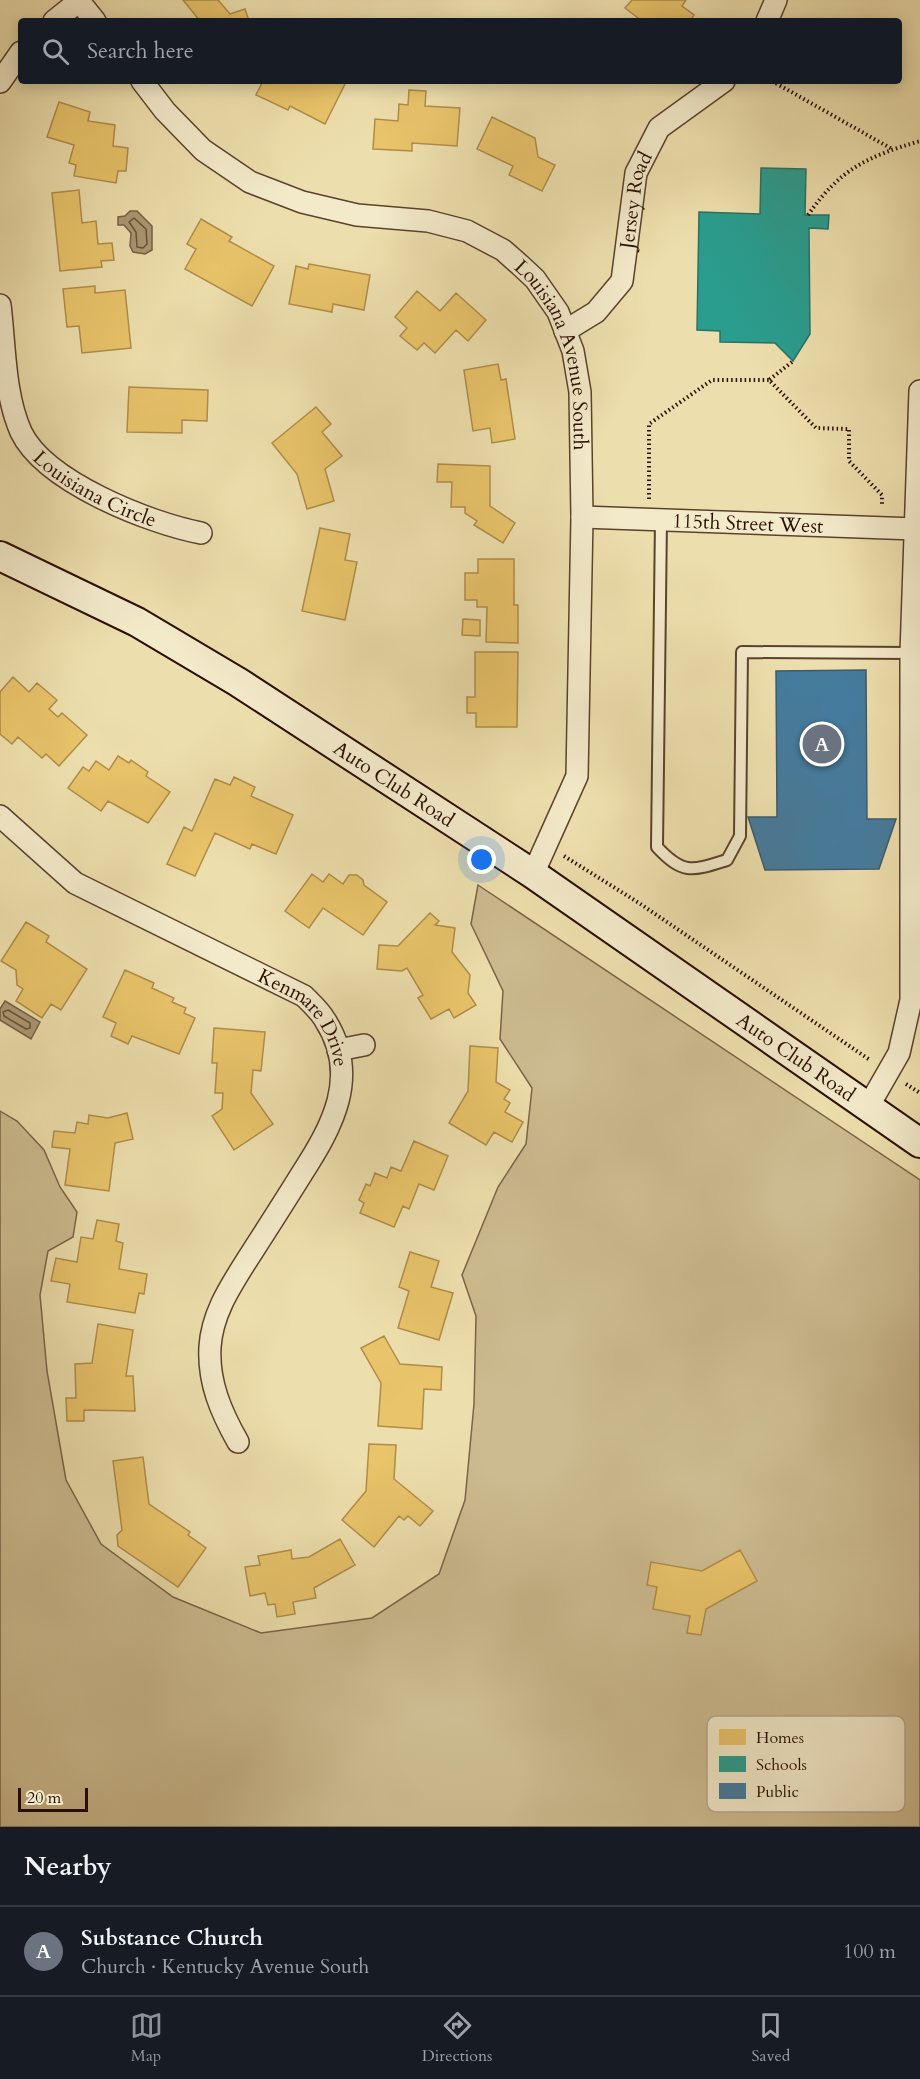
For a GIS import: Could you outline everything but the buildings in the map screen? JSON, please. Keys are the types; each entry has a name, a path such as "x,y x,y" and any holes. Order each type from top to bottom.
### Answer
{"street":[{"path":"768,18 776,0"},
{"path":"58,18 79,1 93,18"},
{"path":"0,82 18,56"},
{"name":"Louisiana Avenue South","path":"144,84 165,111 203,150 250,182 302,202 357,215 428,220 466,231 503,250 535,279 558,312 573,351 580,392 582,517 577,776 533,874"},
{"name":"Jersey Road","path":"565,331 596,312 622,281 636,173 659,128 720,84"},
{"name":"Louisiana Circle","path":"0,304 13,405 22,432 39,456 75,484 169,527 201,533"},
{"path":"868,1107 890,1073 899,1053 910,1000 916,872 916,529 920,391"},
{"name":"115th Street West","path":"582,517 916,529"},
{"name":"Auto Club Road","path":"0,556 137,622 208,664 533,874 920,1143"},
{"name":"Kenmare Drive","path":"0,816 75,883 304,996 325,1020 338,1050 342,1083 336,1114 321,1144 231,1284 216,1314 210,1347 212,1380 221,1411 238,1442"},
{"path":"338,1050 364,1044"}],"lane":[{"path":"655,519 657,847 674,865 698,869 727,860 740,836 742,652 916,653"}],"path":[{"path":"777,84 892,149"},
{"path":"808,215 838,178 861,161 920,141"},
{"path":"655,519 649,424 712,380 769,380 792,362"},
{"path":"769,380 816,428 849,429 849,461 882,495 882,528"},
{"path":"547,843 573,863 639,903 920,1093"}],"shaded area":[{"path":"478,885 920,1180 920,1827 0,1827 0,1111 17,1121 44,1150 60,1187 77,1212 73,1237 48,1251 40,1295 47,1371 66,1480 101,1544 173,1597 261,1633 372,1618 439,1574 465,1500 474,1404 476,1316 462,1275 498,1187 526,1144 532,1088 500,1039 503,991 471,924"}],"water":[{"path":"130,211 137,211 152,226 152,250 145,254 133,252 130,246 131,233 124,225 118,225 118,217 125,216"},
{"path":"5,1001 40,1022 31,1039 0,1020 0,1009"}],"place":[{"name":"Substance Church","path":"822,744"}]}
